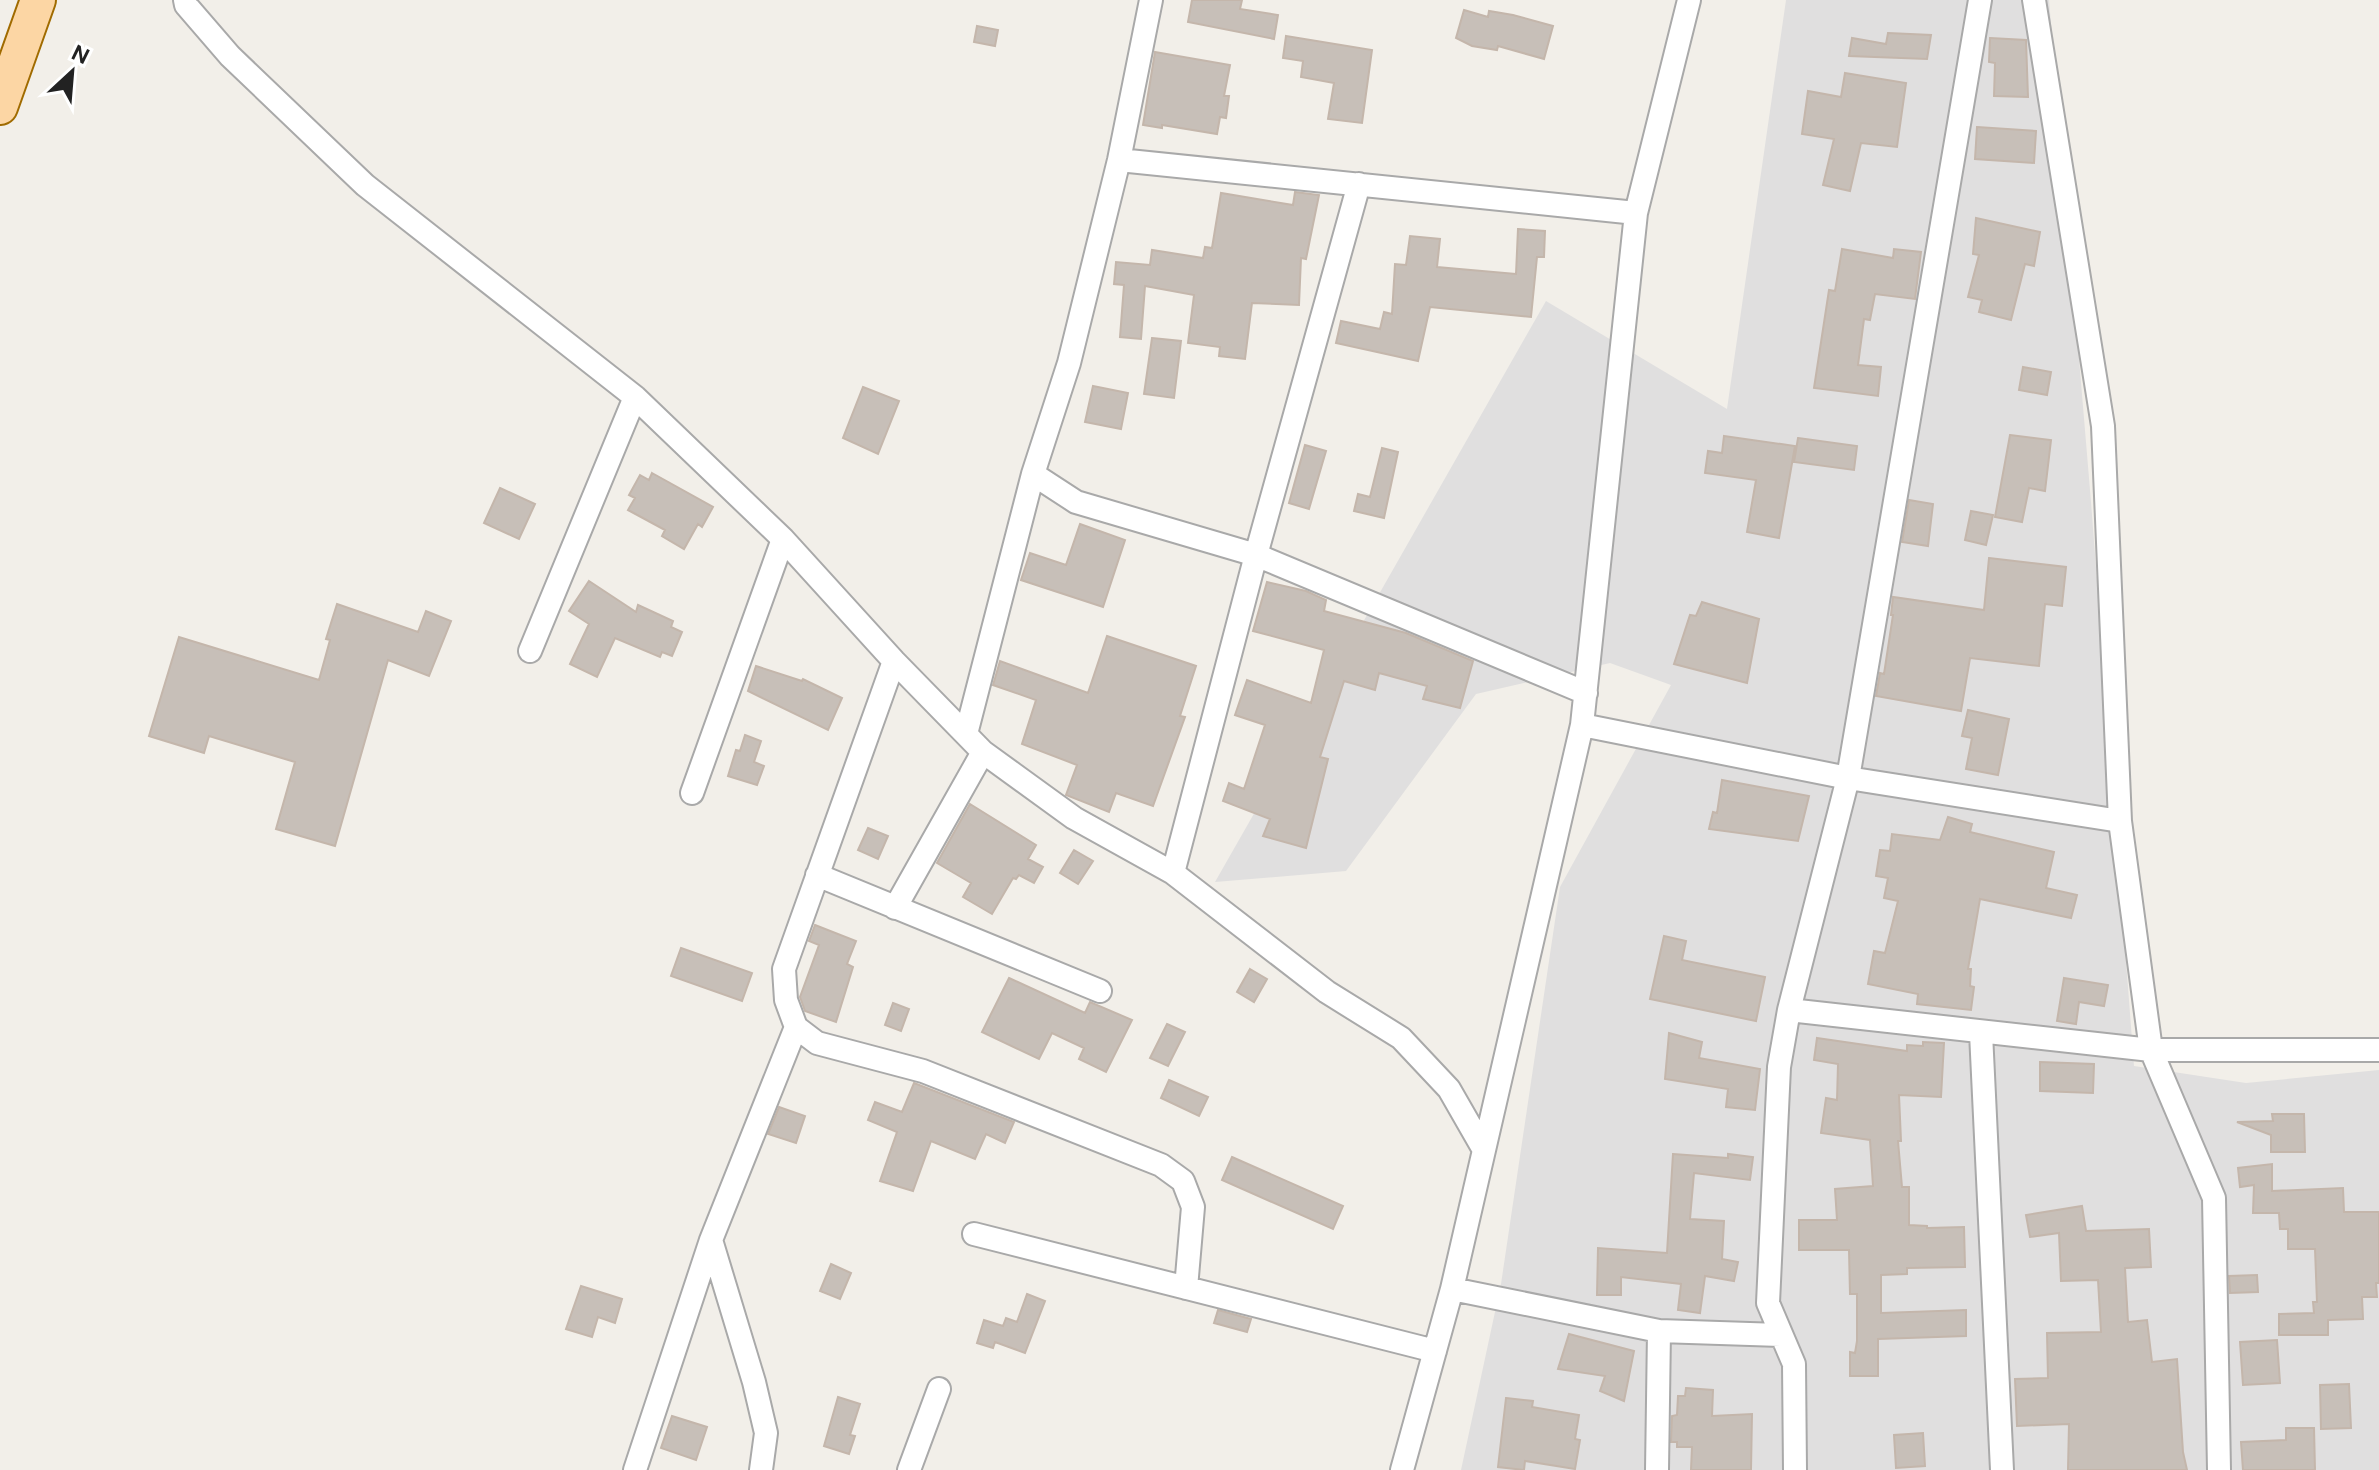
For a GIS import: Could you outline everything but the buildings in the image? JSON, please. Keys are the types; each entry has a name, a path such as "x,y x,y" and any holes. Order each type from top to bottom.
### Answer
{"main road":[{"path":"0,107 38,0"}],"street":[{"path":"185,0 230,56 365,185 635,397 783,539 894,661 983,752 1074,818 1173,873 1327,992 1401,1038 1449,1089 1484,1150"},
{"path":"966,734 1033,474 1069,363 1119,160 1151,0"},
{"path":"1402,1470 1452,1289 1582,725 1636,213 1689,0"},
{"path":"1795,1470 1794,1364 1768,1303 1779,1067 1789,1010 1848,778 1980,0"},
{"path":"2034,0 2103,426 2120,821 2151,1050 2214,1198 2219,1470"},
{"path":"1119,160 1636,213"},
{"path":"1173,873 1256,555 1359,184"},
{"path":"530,651 635,397"},
{"path":"1033,474 1076,502 1256,555 1586,693"},
{"path":"692,793 783,539"},
{"path":"894,661 784,969 786,1000 796,1027 817,1043 923,1071 1161,1165 1183,1181 1193,1207 1186,1288"},
{"path":"1582,725 1848,778 2120,821"},
{"path":"895,908 983,752"},
{"path":"817,875 1100,991"},
{"path":"1789,1010 2151,1050 2379,1050"},
{"path":"635,1470 711,1240 796,1027"},
{"path":"1981,1033 2002,1470"},
{"path":"974,1234 1435,1351"},
{"path":"711,1240 754,1382 766,1433 761,1470"},
{"path":"1452,1289 1659,1331 1781,1335"},
{"path":"1657,1470 1659,1331"},
{"path":"909,1470 939,1389"}],"shaded area":[{"path":"1786,0 2049,0 2134,1066 2246,1083 2379,1070 2379,1470 1461,1470 1501,1284 1560,887 1671,685 1610,663 1476,694 1346,871 1215,882 1546,301 1727,409"}]}
